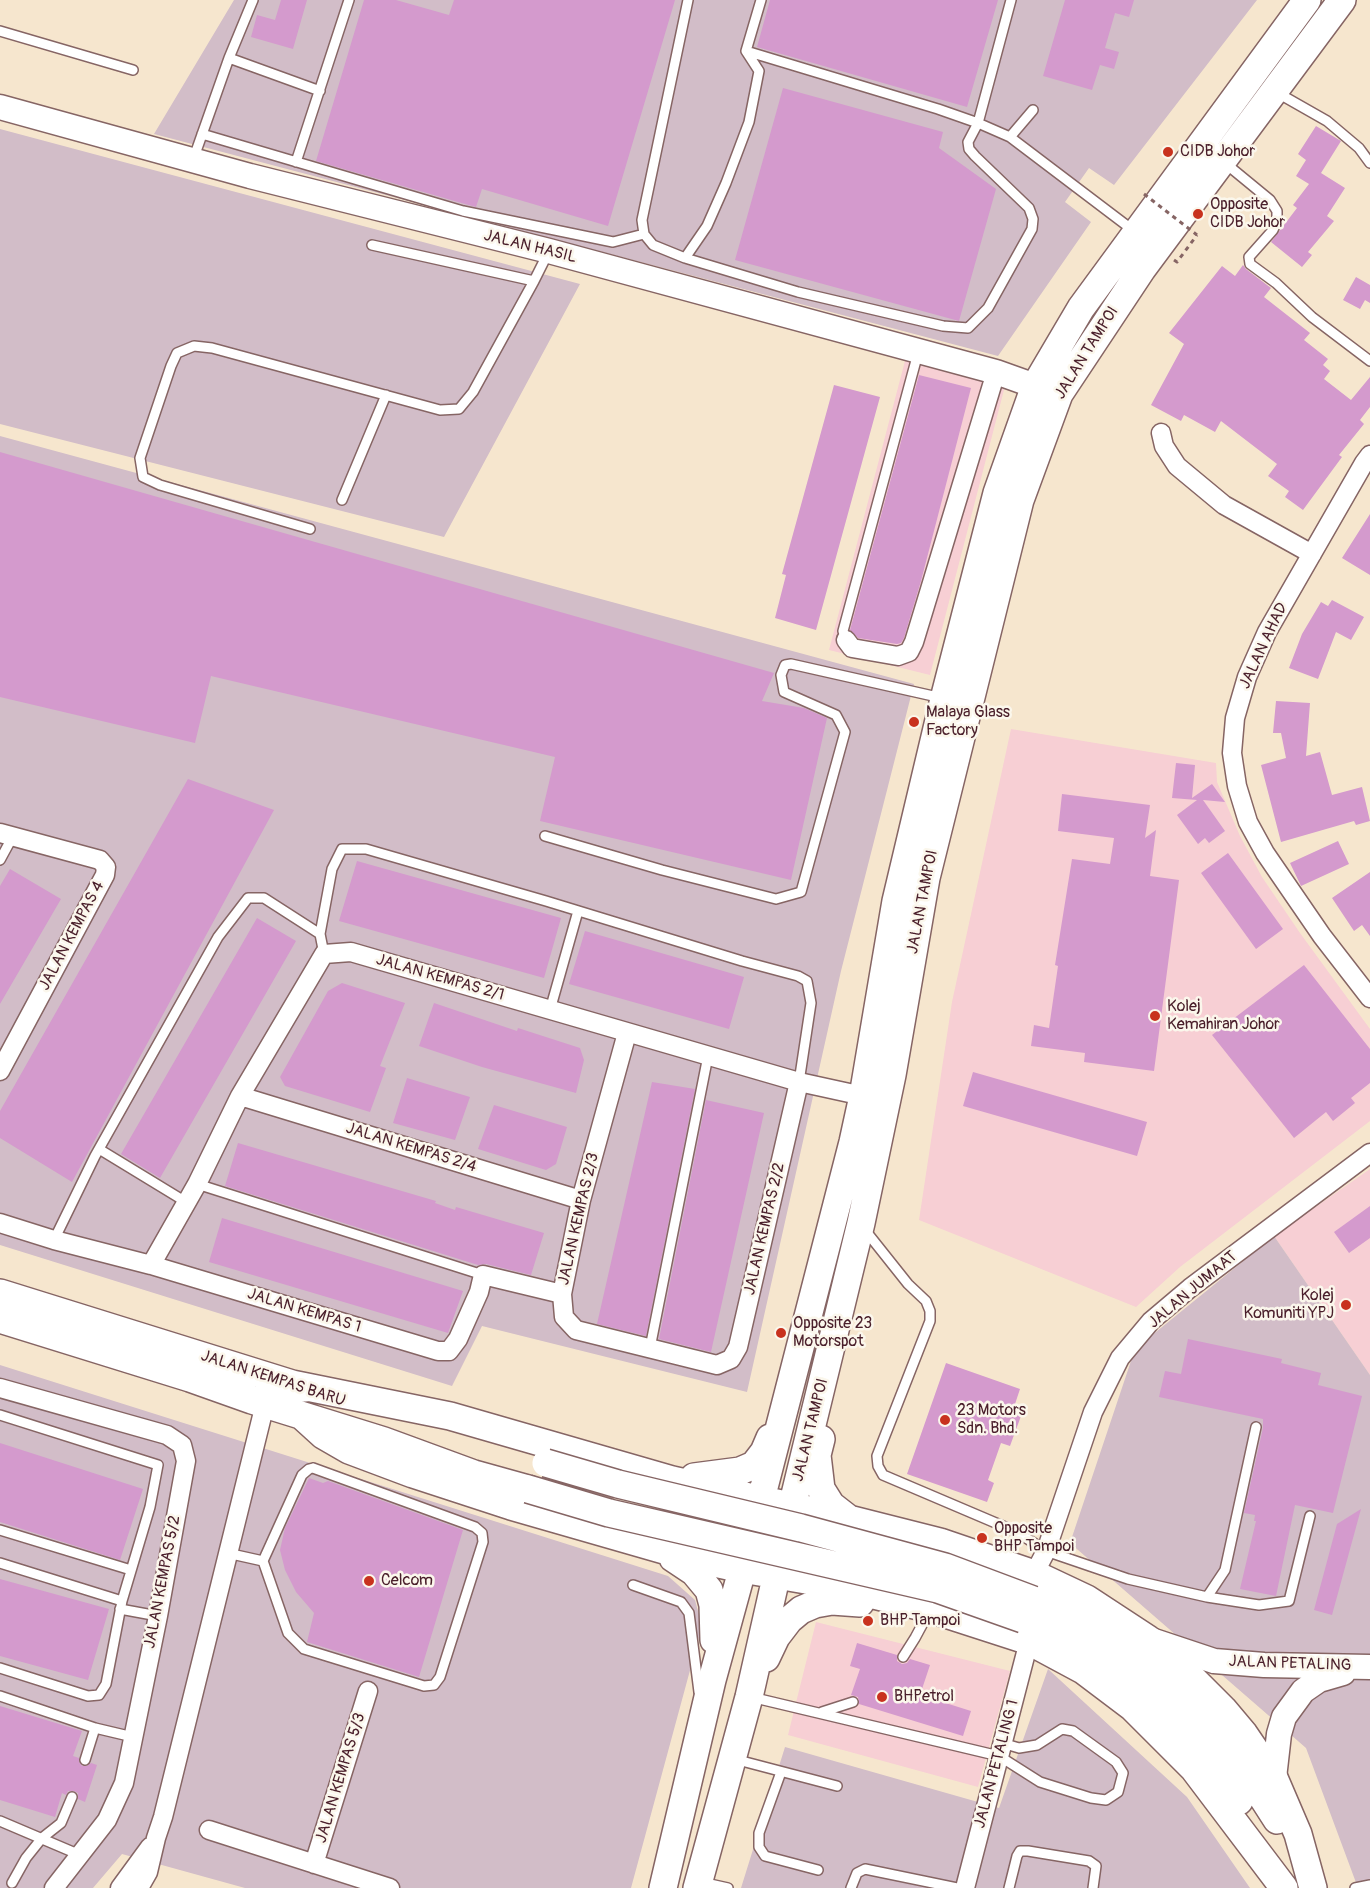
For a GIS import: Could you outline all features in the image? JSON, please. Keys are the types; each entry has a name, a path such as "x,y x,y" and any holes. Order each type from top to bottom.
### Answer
{"main road":[{"name":"JALAN TAMPOI","path":"660,1883 853,1142 896,901 996,493 1047,390 1081,308 1307,0"},
{"name":"JALAN TAMPOI","path":"698,1885 751,1690 792,1507 861,1223 892,1075 926,878 1047,390 1142,268 1342,0"},
{"name":"JALAN KEMPAS BARU","path":"0,1293 411,1424 618,1484 801,1528 945,1567 1033,1597"},
{"path":"843,1299 838,1360 817,1455 821,1490 831,1505 849,1519"},
{"name":"JALAN KEMPAS BARU","path":"0,1319 384,1441 474,1474 609,1513 938,1589 1033,1597"},
{"path":"672,1480 740,1471 754,1465 764,1452 770,1438 795,1359"},
{"path":"287,1383 450,1416 672,1480 849,1519 940,1542 1077,1620 1142,1662 1179,1694 1230,1747 1293,1847 1313,1888"},
{"path":"302,1415 323,1435 340,1445 413,1474 511,1506 692,1558 829,1584 924,1607"},
{"path":"692,1558 717,1544 726,1535 732,1523 732,1510 727,1498 717,1489"},
{"path":"829,1584 821,1560 824,1540 830,1531 849,1519"},
{"path":"647,1545 694,1572 709,1590 713,1605 714,1629 712,1680"},
{"path":"1033,1597 1069,1641 1106,1665 1162,1708 1213,1762 1250,1816 1285,1888"},
{"path":"751,1690 776,1638 789,1620 801,1610 815,1604 831,1601 924,1607 1033,1597 1087,1599 1176,1662 1223,1709 1244,1734 1274,1778 1298,1834 1313,1888"}],"street":[{"name":"JALAN HASIL","path":"0,107 919,351 996,372 1047,390"},
{"path":"846,640 852,648 898,656 909,652 914,642 996,372"},
{"path":"1161,433 1164,446 1177,466 1224,505 1312,554"},
{"name":"JALAN AHAD","path":"1370,455 1267,632 1247,677 1235,718 1232,753 1237,786 1248,822 1265,853 1322,936 1370,998"},
{"name":"JALAN KEMPAS 4","path":"0,1071 105,875 106,867 100,860 7,835"},
{"name":"JALAN KEMPAS 2/1","path":"324,954 351,952 799,1082 863,1096"},
{"path":"151,1264 197,1184 240,1096 324,954"},
{"name":"JALAN KEMPAS 2/3","path":"627,1033 581,1200 562,1294 564,1317 576,1330 717,1365"},
{"path":"863,1096 879,1088 892,1075"},
{"name":"JALAN KEMPAS 2/2","path":"717,1365 731,1359 738,1347 799,1082"},
{"name":"JALAN KEMPAS 2/4","path":"240,1096 581,1200"},
{"name":"JALAN JUMAAT","path":"1033,1597 1093,1412 1120,1358 1152,1321 1190,1288 1370,1153"},
{"name":"JALAN KEMPAS 1","path":"0,1223 54,1240 151,1264 438,1351 449,1351 458,1340 479,1292 483,1275"},
{"path":"483,1275 562,1294"},
{"name":"JALAN KEMPAS 5/2","path":"0,1388 128,1423 166,1436 182,1445 186,1461 158,1617 124,1783 107,1820 54,1888"},
{"path":"139,1888 148,1872 166,1806 265,1404"},
{"name":"JALAN PETALING 1","path":"965,1888 1000,1750 1033,1597"},
{"name":"JALAN PETALING","path":"1148,1640 1214,1661 1264,1665 1366,1667"},
{"name":"JALAN PETALING","path":"1274,1778 1279,1734 1284,1717 1303,1691 1319,1680 1366,1667"},
{"name":"JALAN KEMPAS 5/3","path":"314,1864 368,1691"},
{"path":"210,1830 390,1888"},
{"path":"120,1888 156,1838"}],"lane":[{"path":"193,160 229,58 253,0"},
{"path":"296,162 349,0"},
{"path":"688,0 642,220 644,234 653,245 686,258 798,292 944,326 968,328 988,308 1032,229 1033,219 1029,208 969,149 968,142 978,123 1011,0"},
{"path":"686,258 706,226 726,183 749,122 759,71 746,51 760,0"},
{"path":"0,31 133,70"},
{"path":"746,51 978,123 1010,137 1136,232"},
{"path":"229,58 320,91"},
{"path":"1274,91 1327,121 1359,148 1370,163"},
{"path":"1010,137 1034,110"},
{"path":"202,134 463,211 613,242 644,234"},
{"path":"1222,161 1270,200 1277,211 1277,221 1273,230 1249,256 1250,264 1276,284 1311,318 1370,361"},
{"path":"372,245 534,281"},
{"path":"310,529 160,485 143,477 140,458 177,353 194,345 212,348 440,410 459,408 473,392 549,251"},
{"path":"846,640 843,631 919,351"},
{"path":"342,500 386,395"},
{"path":"545,836 662,870 776,899 801,892 845,732 836,715 784,692 781,675 785,665 791,664 944,699"},
{"path":"0,860 7,835"},
{"path":"324,954 320,934 332,869 342,849 366,849 798,976 807,981 811,1003 799,1082"},
{"path":"54,1240 99,1149 218,937 248,898 264,898 320,934"},
{"path":"550,1010 578,911"},
{"path":"650,1348 708,1056"},
{"path":"99,1149 186,1202"},
{"path":"197,1184 483,1275"},
{"path":"861,1223 886,1258 926,1301 930,1311 930,1321 878,1456 878,1466 883,1474 1017,1532 1033,1597 1128,1579 1208,1597 1259,1605 1289,1601 1310,1516"},
{"path":"0,1415 158,1465 150,1507 121,1605 106,1684 99,1695 88,1695 0,1668"},
{"path":"1208,1597 1225,1570 1256,1427"},
{"path":"309,1468 475,1527 482,1533 483,1538 440,1677 438,1682 429,1686 304,1649 288,1633 263,1561 302,1475 309,1468"},
{"path":"0,1530 131,1570"},
{"path":"227,1553 263,1561"},
{"path":"0,1563 158,1617"},
{"path":"633,1585 681,1602 689,1613 699,1689 692,1766"},
{"path":"903,1657 915,1638 924,1607"},
{"path":"751,1690 820,1712 1000,1750 1036,1745 1062,1729 1073,1731 1116,1762 1123,1773 1118,1792 1106,1800 1091,1798 1040,1782 1000,1750"},
{"path":"0,1696 95,1728 133,1737"},
{"path":"820,1712 852,1702"},
{"path":"85,1760 95,1728"},
{"path":"732,1758 837,1785"},
{"path":"781,1772 759,1833 759,1847 765,1856 818,1870"},
{"path":"12,1882 26,1858 42,1838 61,1823 72,1797"},
{"path":"0,1821 80,1855"},
{"path":"1010,1888 1020,1851 1089,1861 1096,1866 1093,1888"},
{"path":"851,1888 857,1874 865,1869 957,1888"},
{"path":"923,1880 928,1882 932,1888"},
{"path":"698,1885 728,1888"},
{"path":"1355,1888 1370,1885"}],"path":[{"path":"1144,194 1197,235 1177,262"}],"shaded area":[{"path":"234,0 1257,0 1114,185 1089,168 1065,202 1091,222 998,356 154,134"},
{"path":"0,129 580,284 444,537 0,424"},
{"path":"906,357 1005,386 930,675 829,650"},
{"path":"0,436 914,684 841,971 747,1392 482,1326 452,1386 0,1245"},
{"name":"Kolej Kemahiran Johor","path":"1011,729 1216,763 1217,782 1240,836 1262,877 1370,1029 1370,1121 1180,1267 1136,1307 919,1220 952,1002"},
{"name":"Kolej Komuniti YPJ","path":"1370,1169 1370,1375 1274,1236"},
{"path":"1274,1236 1370,1375 1370,1888 1358,1888 1306,1748 1070,1543 1135,1349"},
{"path":"0,1365 668,1576 695,1600 702,1626 631,1888 245,1888 122,1854 93,1888 0,1888"},
{"path":"816,1622 1010,1671 978,1787 788,1735"},
{"path":"1048,1669 1187,1797 1250,1888 741,1888 785,1747 999,1808"}],"building":[{"path":"281,0 307,0 293,49 251,37 257,15 275,20"},
{"path":"364,0 396,0 449,15 454,0 675,0 608,226 482,189 476,207 316,161"},
{"path":"770,0 998,0 967,107 757,47"},
{"path":"1065,0 1134,0 1129,17 1115,13 1105,48 1119,52 1114,69 1100,65 1092,90 1043,76"},
{"path":"783,88 943,132 939,148 996,189 959,321 735,260"},
{"path":"1316,126 1341,141 1321,173 1345,188 1327,216 1334,221 1308,252 1312,255 1302,267 1271,242 1297,208 1293,205 1309,184 1296,176 1306,160 1298,154"},
{"path":"1243,265 1271,288 1264,297 1310,333 1304,340 1328,359 1323,365 1330,371 1324,379 1351,400 1370,377 1370,407 1360,420 1364,424 1339,455 1342,457 1303,510 1285,497 1289,491 1268,476 1277,464 1221,421 1215,432 1184,415 1181,421 1151,405 1184,344 1169,333 1222,266 1235,276"},
{"path":"1356,277 1370,285 1370,303 1365,300 1360,309 1343,300"},
{"path":"919,375 971,388 904,638 901,643 897,644 858,638 850,630"},
{"path":"834,385 880,397 816,630 775,618 786,575 782,574"},
{"path":"0,452 774,673 762,701 804,708 827,718 791,880 540,821 555,757 211,676 195,743 0,697"},
{"path":"1370,514 1370,575 1342,558"},
{"path":"1332,600 1364,617 1351,640 1336,632 1318,679 1289,668 1302,634 1321,602 1328,606"},
{"path":"1276,701 1310,703 1306,756 1320,752 1332,795 1362,787 1370,821 1356,825 1354,821 1281,842 1261,765 1286,758 1281,733 1273,733"},
{"path":"1176,763 1195,765 1192,798 1212,784 1225,802 1203,800 1225,831 1209,843 1205,838 1198,844 1177,815 1197,800 1172,798"},
{"path":"188,779 274,810 72,1182 0,1138 0,1111"},
{"path":"1062,794 1150,805 1145,838 1156,830 1150,876 1179,880 1154,1071 1084,1062 1085,1053 1031,1046 1034,1025 1049,1028 1058,966 1055,965 1072,859 1110,864 1114,838 1058,831"},
{"path":"1338,841 1349,864 1301,886 1290,863"},
{"path":"1228,853 1283,929 1256,949 1201,873"},
{"path":"357,861 561,918 544,978 339,921"},
{"path":"10,869 61,899 0,1004 0,886"},
{"path":"1370,872 1370,936 1362,925 1354,931 1332,898"},
{"path":"257,918 296,941 160,1178 121,1154"},
{"path":"585,931 744,977 729,1029 569,984"},
{"path":"1304,965 1370,1049 1370,1083 1351,1098 1355,1103 1333,1121 1326,1112 1294,1138 1212,1035"},
{"path":"342,983 405,1003 380,1066 386,1068 370,1112 285,1086 280,1077 328,991"},
{"path":"434,1003 517,1031 518,1028 580,1048 584,1060 576,1093 482,1067 419,1046"},
{"path":"973,1072 1147,1122 1137,1156 963,1106"},
{"path":"407,1078 470,1097 455,1140 393,1123"},
{"path":"652,1082 695,1089 646,1336 597,1324"},
{"path":"706,1100 764,1113 711,1352 659,1339"},
{"path":"494,1105 567,1127 556,1164 546,1170 478,1149"},
{"path":"238,1143 436,1201 435,1203 455,1210 456,1207 544,1233 531,1275 486,1264 478,1265 225,1186"},
{"path":"1370,1206 1370,1238 1349,1253 1334,1232"},
{"path":"222,1218 463,1291 448,1333 209,1262"},
{"path":"1188,1339 1282,1359 1281,1363 1321,1373 1318,1385 1362,1396 1333,1513 1295,1505 1276,1596 1240,1589 1256,1521 1254,1521 1255,1515 1244,1513 1263,1419 1159,1397 1165,1371 1181,1374"},
{"path":"946,1363 1020,1389 1012,1413 1021,1416 1010,1446 1001,1443 988,1480 994,1483 987,1502 907,1474"},
{"path":"0,1443 143,1489 120,1560 0,1522"},
{"name":"Celcom","path":"309,1478 323,1483 328,1481 463,1530 419,1677 307,1642 314,1613 296,1592 285,1570 280,1550 285,1528"},
{"path":"1361,1509 1332,1615 1314,1610 1337,1524"},
{"path":"0,1579 109,1609 88,1680 0,1656"},
{"path":"857,1643 897,1655 897,1661 902,1664 907,1663 910,1659 930,1665 920,1695 971,1711 963,1736 859,1704 858,1697 851,1695 860,1669 850,1666"},
{"path":"0,1706 82,1731 73,1756 79,1758 82,1766 91,1763 97,1765 85,1802 78,1799 78,1793 74,1791 68,1791 66,1795 62,1793 55,1817 0,1800"}],"place":[{"name":"CIDB Johor","path":"1168,152"},
{"name":"Opposite CIDB Johor","path":"1198,214"},
{"name":"Malaya Glass Factory","path":"914,722"},
{"name":"Kolej Kemahiran Johor","path":"1155,1016"},
{"name":"Kolej Komuniti YPJ","path":"1346,1305"},
{"name":"Opposite 23 Motorspot","path":"781,1333"},
{"name":"23 Motors Sdn. Bhd.","path":"945,1420"},
{"name":"Opposite BHP Tampoi","path":"982,1538"},
{"name":"Celcom","path":"369,1581"},
{"name":"BHP Tampoi","path":"868,1621"},
{"name":"BHPetrol","path":"882,1697"}]}
